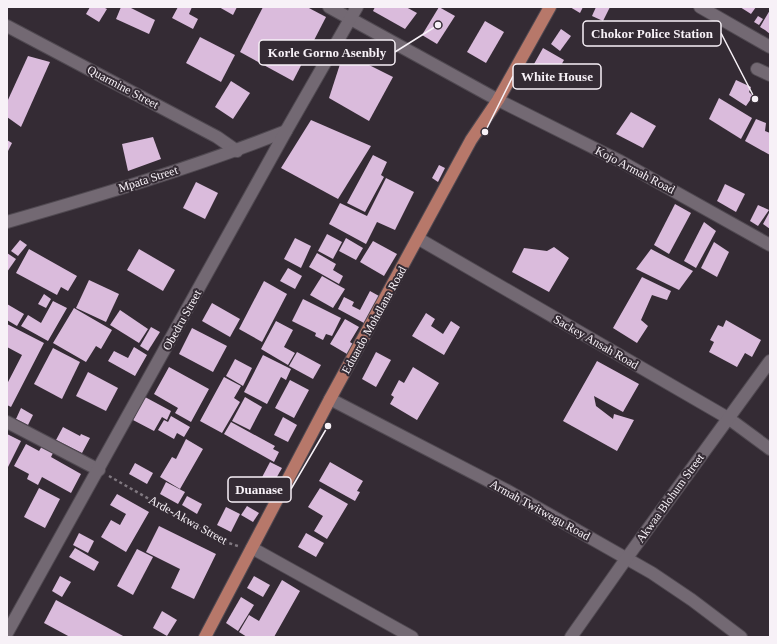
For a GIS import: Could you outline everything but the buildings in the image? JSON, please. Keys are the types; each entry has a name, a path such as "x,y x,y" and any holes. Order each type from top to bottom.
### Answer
{"main road":[{"name":"Eduardo Mohdlana Road","path":"205,637 330,399 471,140 498,100 550,7"}],"street":[{"name":"Kojo Armah Road","path":"329,7 498,100 620,162 770,245"},
{"name":"Obedru Street","path":"7,633 99,470 286,131 357,7"},
{"path":"700,7 770,47"},
{"name":"Quarmine Street","path":"7,26 217,137 237,151"},
{"path":"756,68 770,75"},
{"name":"Mpata Street","path":"7,222 74,203 237,151 286,131"},
{"name":"Sackey Ansah Road","path":"418,239 728,418 770,449"},
{"name":"Akwaa Blohum Street","path":"571,637 770,361"},
{"name":"Armah Twitwegu Road","path":"330,399 508,491 652,573 692,600 741,637"},
{"path":"7,422 99,470"},
{"path":"252,548 412,637"}],"path":[{"name":"Arde-Akwa Street","path":"99,470 222,541 252,548"}],"place":[{"name":"Korle Gorno Asenbly","path":"438,25"},
{"name":"Chokor Police Station","path":"755,99"},
{"name":"White House","path":"485,132"},
{"name":"Duanase","path":"328,426"}]}
